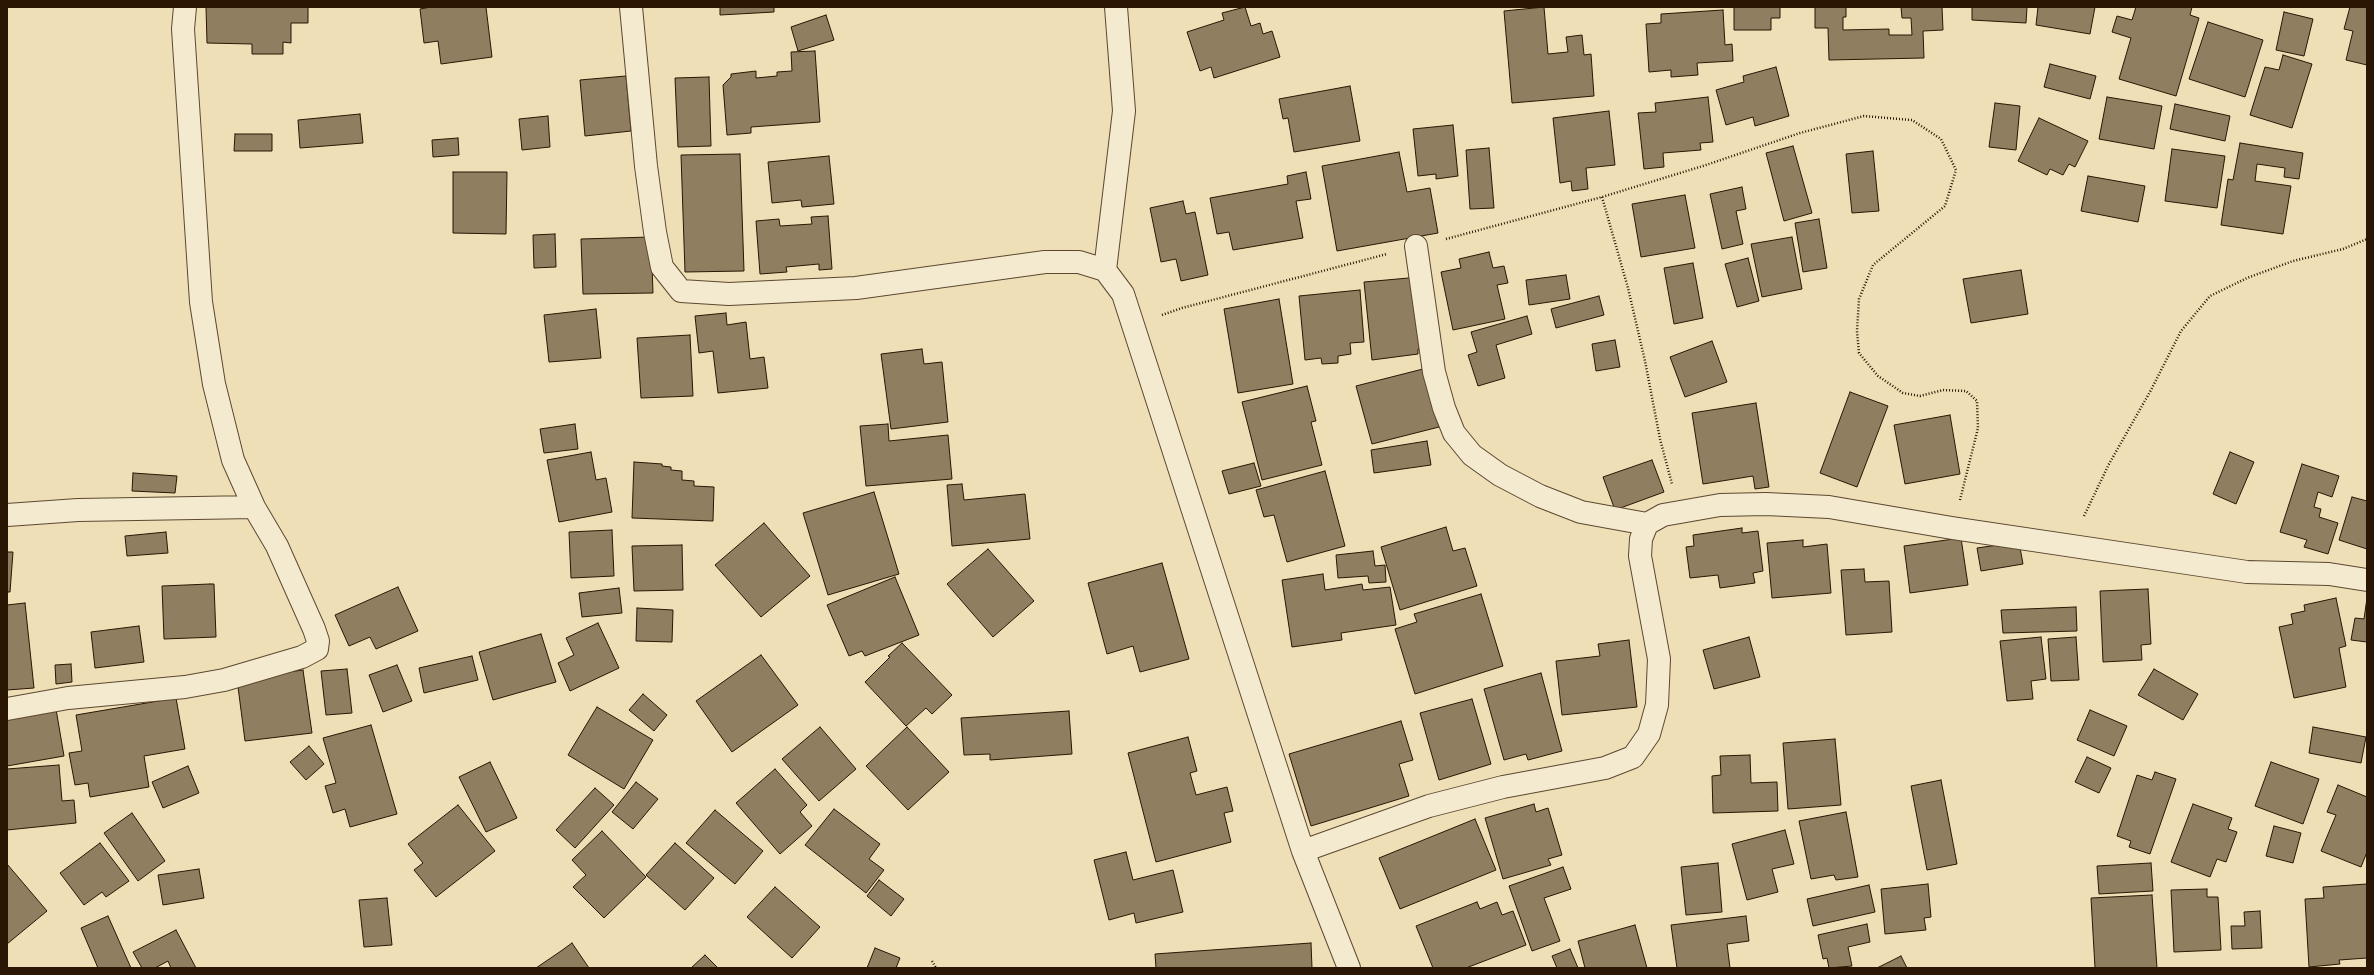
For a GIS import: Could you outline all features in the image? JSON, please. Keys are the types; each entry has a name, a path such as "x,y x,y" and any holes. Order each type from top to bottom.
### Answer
{"street":[{"path":"7,709 68,698 185,687 224,680 302,658 315,652 318,641 277,546 254,507 233,460 218,399 201,302 183,29 185,7"},
{"path":"631,7 646,166 655,232 662,268 681,291 728,294 856,288 1045,262 1079,262 1105,270 1123,294 1303,851 1349,968"},
{"path":"1105,270 1124,111 1116,7"},
{"path":"1416,246 1434,372 1444,408 1454,433 1472,455 1500,475 1540,496 1581,512 1647,524 1663,515 1720,505 1766,504 1829,507 1952,528 2071,544 2247,572 2329,574 2367,580"},
{"path":"7,515 78,510 254,507"},
{"path":"1303,851 1429,806 1503,787 1604,768 1633,757 1649,734 1657,705 1659,658 1640,556 1642,539 1647,524"}],"path":[{"path":"1133,326 1182,308 1602,197 1706,165 1800,132 1864,116 1912,120 1941,139 1956,170 1945,206 1872,265 1859,300 1857,331 1859,353 1878,376 1903,393 1920,396 1943,390 1966,391 1977,402 1978,428 1970,469 1952,528"},
{"path":"1602,197 1628,288 1645,361 1660,438 1680,512"},
{"path":"2071,544 2109,464 2151,390 2182,331 2210,296 2247,278 2293,261 2342,249 2367,239"},
{"path":"932,961 936,968"}],"building":[{"path":"206,7 308,7 308,23 291,23 291,43 283,42 283,54 252,54 252,44 207,43"},
{"path":"431,7 486,7 492,57 441,64 438,41 424,43 420,9"},
{"path":"720,7 774,7 774,12 720,15"},
{"path":"1245,7 1251,26 1260,23 1263,34 1272,31 1280,57 1214,78 1211,67 1200,71 1187,32 1224,20 1222,13"},
{"path":"1544,7 1548,54 1568,52 1566,37 1582,35 1584,55 1591,54 1594,96 1512,103 1504,11"},
{"path":"1734,7 1780,7 1780,18 1771,18 1771,30 1734,30"},
{"path":"1815,7 1846,7 1846,17 1843,17 1843,30 1889,29 1889,35 1912,35 1911,18 1902,18 1901,7 1942,7 1943,30 1923,31 1924,58 1829,60 1828,28 1815,28"},
{"path":"1972,7 2027,7 2026,23 1972,20"},
{"path":"2038,7 2095,7 2090,34 2036,25"},
{"path":"2136,7 2192,7 2190,15 2199,18 2176,96 2119,79 2131,38 2112,32 2117,16 2132,20"},
{"path":"2350,7 2367,7 2367,65 2346,60 2353,31 2344,29"},
{"path":"1723,10 1725,45 1732,44 1733,61 1697,63 1698,75 1671,77 1671,70 1649,72 1646,24 1661,23 1661,14"},
{"path":"2284,12 2313,19 2304,56 2276,50"},
{"path":"826,15 834,40 798,51 791,27"},
{"path":"2208,22 2263,40 2245,97 2189,79"},
{"path":"815,51 820,122 751,127 751,133 727,135 723,85 731,77 731,74 756,71 756,78 777,76 777,72 792,71 791,52"},
{"path":"2283,55 2312,64 2292,128 2250,115 2265,67 2279,70"},
{"path":"2050,64 2096,76 2090,99 2044,87"},
{"path":"1776,67 1789,116 1755,126 1753,117 1726,125 1716,90 1744,82 1743,76"},
{"path":"626,76 631,131 585,136 580,80"},
{"path":"709,77 711,146 678,147 675,78"},
{"path":"1350,86 1360,141 1294,152 1288,118 1283,119 1279,99"},
{"path":"1708,97 1713,142 1700,143 1701,150 1663,153 1664,167 1644,169 1638,113 1656,112 1655,103"},
{"path":"2107,97 2162,106 2154,149 2099,139"},
{"path":"1995,103 2020,106 2016,150 1989,147"},
{"path":"2175,104 2230,116 2225,141 2170,129"},
{"path":"1609,111 1615,165 1586,168 1588,189 1572,191 1571,181 1560,183 1553,118"},
{"path":"360,114 363,143 300,148 298,120"},
{"path":"548,116 550,147 522,150 519,119"},
{"path":"2039,118 2088,141 2075,167 2069,164 2063,175 2050,169 2047,175 2018,161"},
{"path":"1453,125 1458,176 1436,179 1436,174 1418,176 1413,129"},
{"path":"235,134 272,134 272,151 234,151"},
{"path":"458,138 459,155 433,157 432,140"},
{"path":"2240,143 2303,153 2299,179 2284,177 2285,168 2257,164 2255,181 2291,186 2283,234 2221,225 2228,179 2233,180"},
{"path":"1793,146 1812,213 1784,221 1766,153"},
{"path":"1489,148 1494,208 1470,209 1466,150"},
{"path":"2172,149 2225,156 2217,208 2165,201"},
{"path":"1873,151 1879,211 1852,213 1846,154"},
{"path":"1399,152 1407,192 1430,188 1438,233 1337,251 1322,166"},
{"path":"740,154 744,271 685,272 681,155"},
{"path":"829,156 834,204 802,207 801,200 772,203 768,162"},
{"path":"453,172 507,172 506,234 453,233"},
{"path":"1306,172 1311,199 1296,201 1303,238 1233,250 1229,232 1217,234 1210,198 1288,184 1287,176"},
{"path":"2088,176 2145,186 2138,222 2081,211"},
{"path":"1742,187 1746,209 1736,211 1743,244 1722,249 1710,194"},
{"path":"1685,195 1695,248 1641,257 1632,204"},
{"path":"1183,201 1186,214 1195,212 1208,275 1181,281 1176,259 1161,262 1150,208"},
{"path":"828,216 832,269 819,270 819,264 786,267 787,272 760,274 756,221 779,219 780,226 812,224 811,217"},
{"path":"1819,219 1827,268 1803,272 1795,223"},
{"path":"555,234 556,267 534,268 533,235"},
{"path":"651,237 653,293 583,294 581,239"},
{"path":"1792,237 1802,289 1762,297 1751,244"},
{"path":"1489,252 1493,268 1504,266 1508,283 1497,285 1505,319 1453,330 1441,272 1461,268 1459,259"},
{"path":"1748,258 1759,301 1737,307 1725,264"},
{"path":"1693,263 1703,318 1674,324 1664,268"},
{"path":"2021,270 2028,314 1971,323 1963,279"},
{"path":"1566,275 1570,299 1529,305 1526,280"},
{"path":"1420,277 1427,348 1418,349 1418,354 1372,360 1364,282"},
{"path":"1360,290 1364,342 1350,343 1351,354 1338,356 1338,363 1322,364 1321,358 1305,360 1299,296"},
{"path":"1599,296 1604,315 1556,328 1551,309"},
{"path":"1279,299 1293,384 1238,393 1224,309"},
{"path":"596,309 601,358 549,362 544,315"},
{"path":"726,313 727,325 746,322 750,359 764,357 768,388 718,393 713,351 699,353 695,316"},
{"path":"1527,316 1532,334 1496,345 1505,378 1478,386 1468,355 1477,352 1471,332"},
{"path":"690,335 693,396 641,398 637,338"},
{"path":"1615,340 1620,367 1596,371 1592,344"},
{"path":"1712,341 1727,382 1685,397 1670,357"},
{"path":"922,349 924,364 942,362 948,422 891,429 881,354"},
{"path":"1423,369 1439,427 1372,444 1356,386"},
{"path":"1307,386 1316,421 1311,422 1322,465 1262,480 1242,402"},
{"path":"1850,392 1888,406 1857,487 1820,473"},
{"path":"1756,403 1769,487 1755,489 1753,476 1703,484 1692,413"},
{"path":"1950,415 1960,474 1905,484 1894,425"},
{"path":"575,424 578,449 544,453 540,429"},
{"path":"888,424 889,441 948,435 952,479 866,486 860,426"},
{"path":"1427,441 1431,465 1374,473 1371,450"},
{"path":"591,452 596,480 606,478 612,512 559,522 547,460"},
{"path":"2230,452 2254,462 2236,504 2213,494"},
{"path":"1652,460 1664,492 1615,510 1603,477"},
{"path":"634,462 662,464 662,466 671,467 671,470 682,471 682,480 694,481 694,486 714,487 713,521 632,518"},
{"path":"1254,463 1261,486 1229,494 1222,471"},
{"path":"2302,464 2339,476 2332,497 2318,492 2314,507 2321,509 2319,517 2338,523 2328,554 2304,547 2307,540 2280,532"},
{"path":"1325,471 1345,546 1287,562 1274,515 1264,517 1256,490"},
{"path":"133,473 177,476 175,493 132,491"},
{"path":"962,484 964,500 1025,494 1030,539 952,546 947,485"},
{"path":"874,492 899,574 828,595 803,513"},
{"path":"2352,497 2367,501 2367,549 2339,540"},
{"path":"764,523 810,576 761,617 715,565"},
{"path":"1446,527 1453,551 1465,548 1477,586 1400,610 1381,547"},
{"path":"1742,528 1742,533 1758,531 1763,571 1753,573 1755,583 1720,588 1718,575 1690,578 1686,547 1694,546 1693,535"},
{"path":"612,530 614,576 571,578 569,532"},
{"path":"166,532 168,553 127,556 125,536"},
{"path":"1961,538 1968,585 1910,593 1904,546"},
{"path":"1803,540 1803,547 1827,544 1831,593 1772,598 1767,543"},
{"path":"2019,542 2023,564 1981,571 1977,548"},
{"path":"682,545 683,590 634,591 632,546"},
{"path":"988,549 1034,601 993,637 947,584"},
{"path":"1373,551 1375,566 1385,565 1386,582 1369,583 1368,576 1338,578 1336,555"},
{"path":"7,552 13,552 10,592 7,592"},
{"path":"1162,563 1189,659 1140,672 1133,646 1107,654 1088,583"},
{"path":"1864,569 1865,582 1889,581 1892,632 1846,635 1841,570"},
{"path":"1323,574 1325,590 1362,584 1363,590 1390,587 1396,625 1341,633 1342,640 1292,647 1282,580"},
{"path":"895,577 919,635 865,656 862,651 849,656 827,605"},
{"path":"214,584 216,637 164,639 162,586"},
{"path":"398,587 418,631 376,649 370,637 349,646 335,615"},
{"path":"619,588 622,613 582,617 579,593"},
{"path":"2148,589 2151,644 2141,645 2142,660 2103,662 2100,591"},
{"path":"1481,594 1503,666 1415,694 1395,629 1417,622 1414,614"},
{"path":"2336,598 2346,646 2339,648 2346,687 2294,698 2279,627 2293,624 2291,614 2305,611 2304,605"},
{"path":"2367,598 2367,642 2351,640 2355,618 2364,619"},
{"path":"25,603 34,688 7,690 7,605"},
{"path":"2076,607 2077,631 2003,633 2001,610"},
{"path":"637,608 673,610 672,642 636,641"},
{"path":"598,623 619,668 570,691 558,663 574,655 566,638"},
{"path":"139,626 144,662 95,668 91,632"},
{"path":"541,634 556,682 493,700 479,652"},
{"path":"1749,637 1760,677 1714,689 1703,650"},
{"path":"2041,637 2046,679 2031,681 2033,699 2007,701 2000,641"},
{"path":"2076,637 2079,680 2051,681 2048,639"},
{"path":"1629,640 1637,707 1562,715 1556,661 1600,656 1598,644"},
{"path":"902,643 952,695 932,714 926,708 906,726 865,682 890,657 888,656"},
{"path":"761,655 798,705 732,752 696,701"},
{"path":"472,656 478,680 424,693 419,668"},
{"path":"71,664 72,682 56,684 55,665"},
{"path":"397,665 412,701 383,712 369,675"},
{"path":"347,669 352,713 326,715 321,671"},
{"path":"2154,669 2198,694 2183,720 2138,695"},
{"path":"303,670 312,733 245,741 237,679"},
{"path":"1541,673 1562,751 1528,760 1526,754 1504,760 1484,689"},
{"path":"643,694 667,715 654,731 629,710"},
{"path":"176,698 185,749 144,756 149,787 90,797 88,783 75,785 69,753 82,751 76,715"},
{"path":"1472,699 1491,764 1439,780 1420,713"},
{"path":"597,707 653,740 624,789 568,755"},
{"path":"56,709 64,756 7,766 7,717"},
{"path":"2090,710 2127,726 2114,756 2077,740"},
{"path":"1069,711 1072,754 990,760 990,754 964,755 961,718"},
{"path":"1401,721 1413,760 1399,764 1409,796 1311,826 1289,754"},
{"path":"371,725 397,814 350,827 345,809 333,813 325,786 336,783 323,738"},
{"path":"820,727 856,769 819,801 782,759"},
{"path":"907,727 949,772 908,810 866,766"},
{"path":"2313,727 2366,737 2361,763 2309,753"},
{"path":"1188,737 1197,771 1190,773 1196,795 1227,787 1233,811 1224,813 1231,842 1156,862 1128,753"},
{"path":"1835,739 1841,805 1788,809 1783,743"},
{"path":"309,746 324,764 306,780 290,762"},
{"path":"1750,755 1751,783 1777,782 1778,811 1713,813 1712,776 1721,775 1720,756"},
{"path":"2087,757 2111,768 2099,793 2075,782"},
{"path":"490,762 517,818 486,832 459,777"},
{"path":"2271,762 2319,779 2303,824 2255,806"},
{"path":"59,765 62,801 74,800 76,823 7,830 7,769"},
{"path":"188,766 199,793 163,808 152,782"},
{"path":"775,769 807,805 800,812 812,826 780,854 736,803"},
{"path":"2155,772 2176,779 2150,854 2129,847 2131,841 2117,836 2137,775 2152,780"},
{"path":"1941,780 1957,864 1927,870 1911,786"},
{"path":"636,782 658,799 633,829 612,812"},
{"path":"2338,785 2367,797 2367,852 2361,867 2321,851 2336,815 2327,812"},
{"path":"595,788 614,805 575,848 556,830"},
{"path":"1534,804 1536,812 1548,808 1562,855 1548,859 1551,865 1503,879 1485,818"},
{"path":"2193,804 2232,818 2228,829 2237,832 2226,862 2217,859 2210,877 2171,862"},
{"path":"458,805 495,851 436,897 414,870 423,863 408,844"},
{"path":"834,809 880,844 869,859 884,870 866,893 805,845"},
{"path":"715,810 763,851 735,884 686,843"},
{"path":"1846,812 1858,877 1836,880 1834,875 1811,879 1799,821"},
{"path":"132,813 165,861 138,881 104,833"},
{"path":"1475,819 1496,870 1400,909 1379,858"},
{"path":"2274,826 2301,833 2293,863 2266,856"},
{"path":"1785,830 1794,864 1772,869 1778,892 1747,900 1732,844"},
{"path":"602,831 646,877 604,918 573,887 586,875 572,860"},
{"path":"100,843 129,881 106,897 102,892 84,905 60,873"},
{"path":"675,843 714,878 685,910 646,875"},
{"path":"1126,852 1133,880 1173,870 1183,912 1136,923 1134,913 1109,920 1094,860"},
{"path":"1718,863 1722,912 1686,915 1681,867"},
{"path":"2151,863 2153,891 2099,894 2097,866"},
{"path":"7,864 47,911 7,944"},
{"path":"1563,867 1571,889 1544,898 1560,941 1532,951 1509,886"},
{"path":"199,869 204,898 163,905 158,875"},
{"path":"879,880 904,899 891,916 867,896"},
{"path":"1928,884 1931,917 1924,918 1926,930 1885,934 1881,889"},
{"path":"2367,884 2367,958 2339,960 2340,964 2309,967 2305,899 2324,898 2323,887"},
{"path":"1869,885 1875,912 1813,926 1807,899"},
{"path":"775,887 820,927 792,958 747,917"},
{"path":"2207,889 2207,897 2218,897 2221,950 2174,952 2171,890"},
{"path":"2152,895 2157,968 2095,968 2091,898"},
{"path":"387,898 392,945 364,947 359,900"},
{"path":"1477,902 1480,909 1497,902 1502,915 1513,911 1526,945 1466,968 1433,968 1416,926"},
{"path":"2260,911 2262,948 2232,949 2231,926 2245,926 2244,912"},
{"path":"108,916 131,968 98,968 81,928"},
{"path":"1746,916 1749,941 1727,944 1730,968 1677,968 1671,925"},
{"path":"1867,924 1870,942 1848,947 1852,966 1829,968 1827,958 1823,959 1818,935"},
{"path":"1635,925 1647,968 1585,968 1578,941"},
{"path":"176,930 196,968 171,968 168,961 155,968 142,968 133,952"},
{"path":"572,943 589,968 536,968 561,951"},
{"path":"1311,943 1312,968 1156,968 1155,954"},
{"path":"875,948 900,958 896,968 867,968"},
{"path":"1570,949 1578,968 1557,968 1552,956"},
{"path":"705,955 718,968 691,968"},
{"path":"1901,956 1907,968 1877,968"}]}
